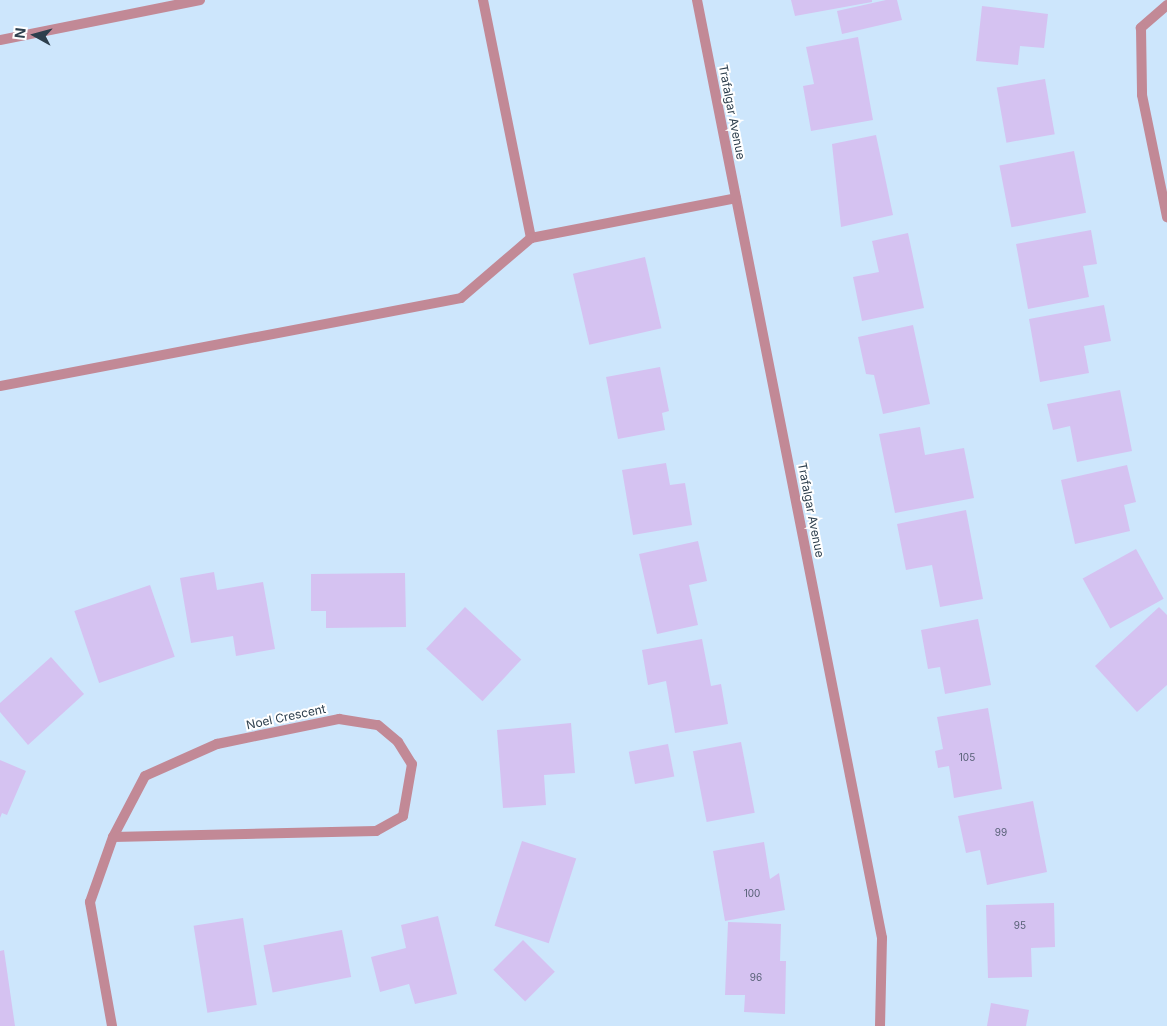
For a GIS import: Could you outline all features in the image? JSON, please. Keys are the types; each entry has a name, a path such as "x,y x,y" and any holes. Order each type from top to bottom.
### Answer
{"street":[{"path":"0,40 200,0"},
{"path":"483,0 530,238"},
{"name":"Trafalgar Avenue","path":"698,0 882,938 880,1026"},
{"path":"1167,5 1141,28 1142,95 1167,217"},
{"path":"0,386 461,298 530,238 736,198"},
{"name":"Noel Crescent","path":"112,1026 90,902 113,837 145,776 217,744 339,719 378,725 398,742 412,764 403,816 376,831 113,837"}],"building":[{"path":"791,0 872,0 872,2 795,16"},
{"path":"886,0 897,0 902,20 842,34 837,11"},
{"path":"982,6 1048,14 1044,48 1020,46 1018,65 976,61"},
{"path":"858,37 873,120 811,131 803,86 814,84 806,47"},
{"path":"1045,79 1055,134 1006,143 997,88"},
{"path":"876,135 893,215 841,227 832,144"},
{"path":"1074,151 1086,213 1011,227 999,166"},
{"path":"1091,230 1097,264 1083,266 1089,297 1028,309 1016,244"},
{"path":"908,233 924,308 862,321 853,277 879,272 872,241"},
{"path":"645,257 661,328 589,345 573,274"},
{"path":"1104,305 1111,341 1084,346 1089,373 1040,382 1029,319"},
{"path":"913,325 930,404 883,414 874,375 866,374 858,337"},
{"path":"660,367 669,411 662,413 665,430 618,439 606,377"},
{"path":"1120,390 1132,451 1077,462 1070,426 1053,430 1047,404"},
{"path":"920,427 925,455 964,448 974,498 895,513 879,434"},
{"path":"666,463 670,485 685,483 692,525 633,535 622,470"},
{"path":"1127,465 1136,502 1124,505 1130,531 1075,544 1061,480"},
{"path":"966,510 983,599 940,607 932,565 906,570 897,524"},
{"path":"698,541 707,581 689,585 698,625 657,634 639,554"},
{"path":"1136,549 1164,599 1110,628 1083,579"},
{"path":"214,572 217,590 263,582 275,649 236,656 233,636 191,643 180,578"},
{"path":"405,573 406,627 326,628 326,611 311,611 311,574"},
{"path":"150,585 175,657 99,683 74,611"},
{"path":"465,607 521,660 482,701 426,649"},
{"path":"1159,607 1167,615 1167,685 1137,712 1095,666"},
{"path":"978,619 991,685 945,694 940,667 928,669 921,630"},
{"path":"702,639 711,686 721,684 728,724 675,733 666,681 648,685 642,650"},
{"path":"51,657 84,694 28,745 0,712 0,703"},
{"path":"988,708 1002,789 954,798 949,766 938,768 935,751 943,749 937,717"},
{"path":"571,723 575,773 544,775 546,805 503,808 497,730"},
{"path":"741,742 755,813 707,822 693,751"},
{"path":"668,744 674,776 635,784 629,752"},
{"path":"0,760 26,771 7,815 2,813 0,818"},
{"path":"1033,801 1047,872 987,885 980,850 966,853 958,816"},
{"path":"522,841 576,859 549,943 494,926"},
{"path":"764,842 770,879 779,873 785,910 725,921 713,851"},
{"path":"1054,903 1055,947 1031,948 1032,977 988,978 986,905"},
{"path":"438,916 457,994 415,1004 409,984 380,992 371,957 406,948 401,925"},
{"path":"243,918 257,1005 207,1013 194,926"},
{"path":"728,922 781,924 780,961 786,961 785,1014 744,1012 745,995 725,995"},
{"path":"342,930 351,977 273,992 263,945"},
{"path":"523,940 555,972 525,1002 493,970"},
{"path":"4,950 15,1026 0,1026 0,951"},
{"path":"991,1003 1029,1010 1026,1026 987,1026"}]}
